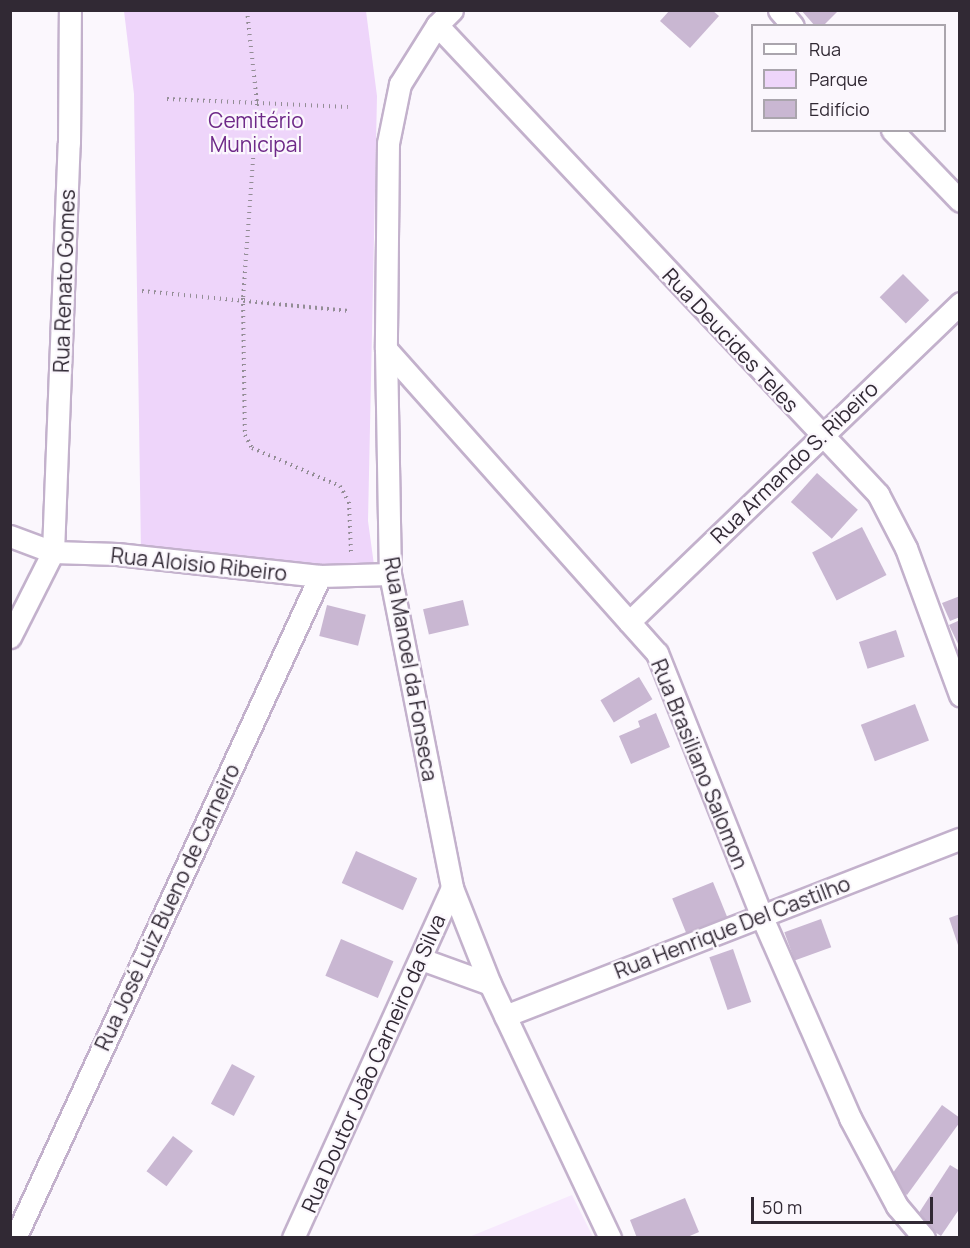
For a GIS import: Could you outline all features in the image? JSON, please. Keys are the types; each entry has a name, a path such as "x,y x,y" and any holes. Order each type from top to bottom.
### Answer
{"street":[{"name":"Rua Renato Gomes","path":"53,552 69,143 70,10"},
{"path":"778,10 791,24"},
{"name":"Rua Manoel da Fonseca","path":"445,18 410,65 393,107 388,143 386,349 390,574 452,888 504,1016 610,1238"},
{"name":"Rua Deucides Teles","path":"445,18 820,435 878,494 906,548 960,694"},
{"path":"894,132 960,201"},
{"name":"Rua Armando S. Ribeiro","path":"629,622 820,435 960,303"},
{"name":"Rua Brasiliano Salomon","path":"386,349 657,653 760,915 850,1118 897,1206 924,1238"},
{"name":"Rua Aloisio Ribeiro","path":"10,536 53,552 117,554 320,576 352,577 390,574"},
{"path":"10,637 53,552"},
{"name":"Rua José Luiz Bueno de Carneiro","path":"15,1238 320,576"},
{"name":"Rua Henrique Del Castilho","path":"504,1016 960,838"},
{"name":"Rua Doutor João Carneiro da Silva","path":"293,1238 452,888"},
{"path":"421,959 490,984"}],"path":[{"path":"247,10 257,105 243,298 245,435 252,448 340,486 349,502 352,577"},
{"path":"166,99 257,105 348,106"},
{"path":"142,291 243,298 349,311"}],"shaded area":[{"path":"572,1195 593,1237 469,1237"}],"green space":[{"name":"Cemitério Municipal","path":"124,11 366,11 377,96 368,521 374,565 339,582 141,552 134,94"}],"building":[{"path":"670,10 712,10 719,16 690,48 660,21"},
{"path":"801,10 839,10 825,24 813,24"},
{"path":"903,274 929,300 906,323 880,297"},
{"path":"817,473 858,510 832,539 791,502"},
{"path":"862,527 887,575 837,601 812,552"},
{"path":"960,596 960,617 950,621 942,603"},
{"path":"463,600 469,625 429,635 423,609"},
{"path":"327,605 366,615 358,646 319,636"},
{"path":"960,620 960,648 949,625"},
{"path":"896,630 905,657 868,669 859,642"},
{"path":"639,677 652,699 614,722 600,700"},
{"path":"915,704 929,740 875,761 861,725"},
{"path":"656,713 670,747 631,764 619,736 640,727 638,721"},
{"path":"356,851 417,878 403,910 342,883"},
{"path":"713,882 729,922 688,938 672,898"},
{"path":"960,914 960,948 959,948 949,918"},
{"path":"821,919 831,947 795,961 784,932"},
{"path":"341,939 393,961 378,998 325,976"},
{"path":"733,949 751,1002 728,1010 709,957"},
{"path":"232,1064 255,1076 234,1116 211,1104"},
{"path":"942,1105 960,1118 960,1122 907,1195 887,1181"},
{"path":"173,1136 193,1151 166,1186 147,1171"},
{"path":"950,1165 960,1171 960,1208 941,1236 915,1219"},
{"path":"685,1198 699,1232 685,1238 637,1238 630,1220"}]}
